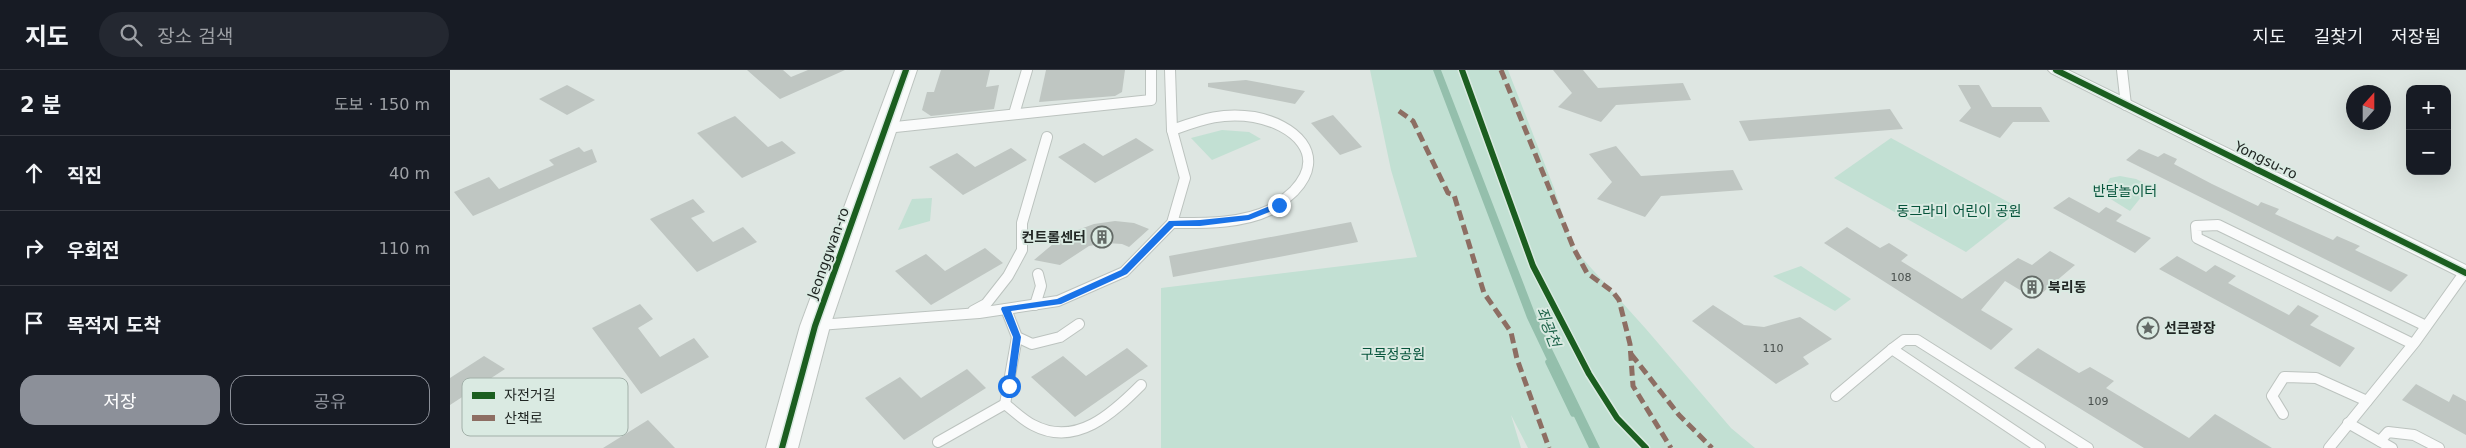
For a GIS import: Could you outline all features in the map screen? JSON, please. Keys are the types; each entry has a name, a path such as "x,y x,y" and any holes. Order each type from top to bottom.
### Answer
{"street":[{"name":"Jeonggwan-ro","path":"782,448 815,326 906,70"},
{"name":"Yongsu-ro","path":"2056,70 2466,272"}],"lane":[{"path":"1014,114 1027,70"},
{"path":"885,128 1151,100 1152,70"},
{"path":"815,326 970,313 1058,301 1124,272 1172,223 1185,178 1172,130 1170,70"},
{"path":"2122,70 2126,105"},
{"path":"1172,130 1209,117 1241,116 1273,121 1297,134 1308,153 1306,176 1279,205 1249,217 1200,223 1172,223"},
{"path":"970,313 986,304 1008,276 1022,250 1022,223 1047,137"},
{"path":"2413,344 2197,238 2196,226 2218,225 2426,326"},
{"path":"2329,448 2413,344 2466,272"},
{"path":"1035,305 1041,286 1038,274"},
{"path":"1005,404 1017,337 1006,309"},
{"path":"1017,337 1032,344 1060,337 1079,324"},
{"path":"1836,396 1904,340 1917,340 2088,448"},
{"path":"1892,349 2040,448"},
{"path":"2283,414 2272,396 2284,377 2316,378 2367,401"},
{"path":"1005,404 1042,429 1076,433 1104,421 1141,385"},
{"path":"938,442 1005,404"},
{"path":"2348,423 2392,448"},
{"path":"2380,441 2388,432 2414,435 2439,448"}],"green space":[{"name":"구목정공원","path":"1370,70 1508,70 1554,188 1574,249 1731,428 1755,448 1528,448 1511,415 1521,448 1161,448 1161,288 1417,257 1391,170"},
{"path":"1222,130 1249,132 1261,139 1212,160 1191,138"},
{"name":"동그라미 어린이 공원","path":"1891,138 2021,209 1966,252 1834,178"},
{"name":"반달놀이터","path":"2120,176 2136,179 2150,186 2130,211 2109,198 2104,188 2110,178"},
{"path":"932,198 930,221 898,230 912,199"},
{"path":"1801,266 1851,299 1835,311 1773,276"}],"shaded area":[{"name":"좌광천","path":"1433,70 1441,70 1536,316 1600,448 1589,448 1527,318"}],"building":[{"path":"747,70 783,70 791,77 808,70 845,70 780,99"},
{"path":"941,70 990,70 986,87 999,85 994,109 931,116 922,110 927,92 934,92"},
{"path":"1046,70 1125,70 1122,92 1115,96 1039,102"},
{"path":"1553,70 1583,70 1598,88 1683,83 1691,100 1616,105 1601,122 1558,107 1572,93"},
{"path":"1246,80 1305,91 1295,104 1208,87 1208,83"},
{"path":"567,85 595,100 567,115 539,99"},
{"path":"1958,85 1979,85 1992,107 2041,107 2050,122 2013,122 2000,138 1959,121 1971,108"},
{"path":"1890,109 1903,129 1749,141 1739,121"},
{"path":"1333,115 1362,147 1340,155 1311,123"},
{"path":"735,116 768,147 782,141 796,153 742,178 697,133"},
{"path":"1136,138 1154,150 1095,183 1058,157 1084,143 1103,156"},
{"path":"1616,146 1641,176 1733,170 1743,190 1661,196 1645,217 1597,199 1612,182 1589,154"},
{"path":"579,147 584,152 592,149 597,162 473,216 454,192 489,177 499,189 554,165 549,160"},
{"path":"1011,148 1027,160 963,195 929,167 957,153 975,167"},
{"path":"2139,149 2158,157 2164,153 2177,159 2174,164 2212,184 2258,206 2261,202 2279,209 2275,214 2333,240 2337,236 2360,246 2355,250 2408,275 2391,292 2126,160"},
{"path":"2069,197 2099,213 2106,207 2122,215 2116,221 2151,238 2135,253 2053,208"},
{"path":"693,199 705,212 691,218 713,242 743,227 757,242 697,272 650,219"},
{"name":"컨트롤센터","path":"1115,221 1134,223 1149,229 1129,247 1122,244 1106,243 1089,246 1060,265 1034,260 1053,244 1072,232 1094,224"},
{"path":"1351,222 1358,242 1173,277 1169,256"},
{"path":"1847,227 1880,248 1889,243 1908,255 1901,261 1962,299 2018,258 2032,265 2050,251 2075,265 2035,299 2005,281 1981,310 2013,329 1991,350 1824,243"},
{"path":"985,248 1003,263 931,305 895,271 926,254 945,271"},
{"path":"2177,256 2206,272 2215,265 2236,276 2228,283 2289,315 2298,305 2319,316 2310,325 2355,348 2340,367 2159,269"},
{"path":"640,304 653,319 638,328 660,357 694,338 709,357 641,394 592,328"},
{"path":"1713,305 1744,325 1764,327 1800,317 1832,339 1803,357 1809,364 1776,384 1692,321"},
{"path":"1127,348 1148,366 1075,417 1031,377 1063,356 1086,376"},
{"path":"2038,348 2079,373 2090,367 2114,381 2106,388 2189,438 2215,414 2272,448 2144,448 2014,368"},
{"path":"484,356 505,369 491,378 462,378 462,397 450,405 450,378"},
{"path":"967,369 986,388 904,440 865,398 900,377 921,398"},
{"path":"2416,384 2449,402 2453,394 2466,401 2466,435 2402,400"},
{"path":"648,420 675,448 603,448 622,436 628,436 628,432"}],"waterway":[{"name":"좌광천","path":"1548,362 1573,414"}],"marked path":[{"path":"1501,70 1574,249 1587,273 1612,291 1619,300 1630,344 1633,386 1671,448"},
{"path":"1399,111 1413,121 1448,193 1454,195 1484,293 1511,332 1517,359 1549,448"},
{"path":"1631,354 1679,415 1712,448"}],"cycle path":[{"path":"782,448 815,326 906,70"},
{"path":"1462,70 1514,209 1533,266 1589,374 1617,418 1646,448"},
{"path":"2056,70 2466,273"}],"place":[{"name":"컨트롤센터","path":"1102,237"},
{"name":"북리동","path":"2032,287"},
{"name":"선큰광장","path":"2148,328"}],"route":[{"path":"1009,386 1017,337 1006,309 1058,301 1124,272 1172,223 1200,223 1249,217 1279,205"}]}
